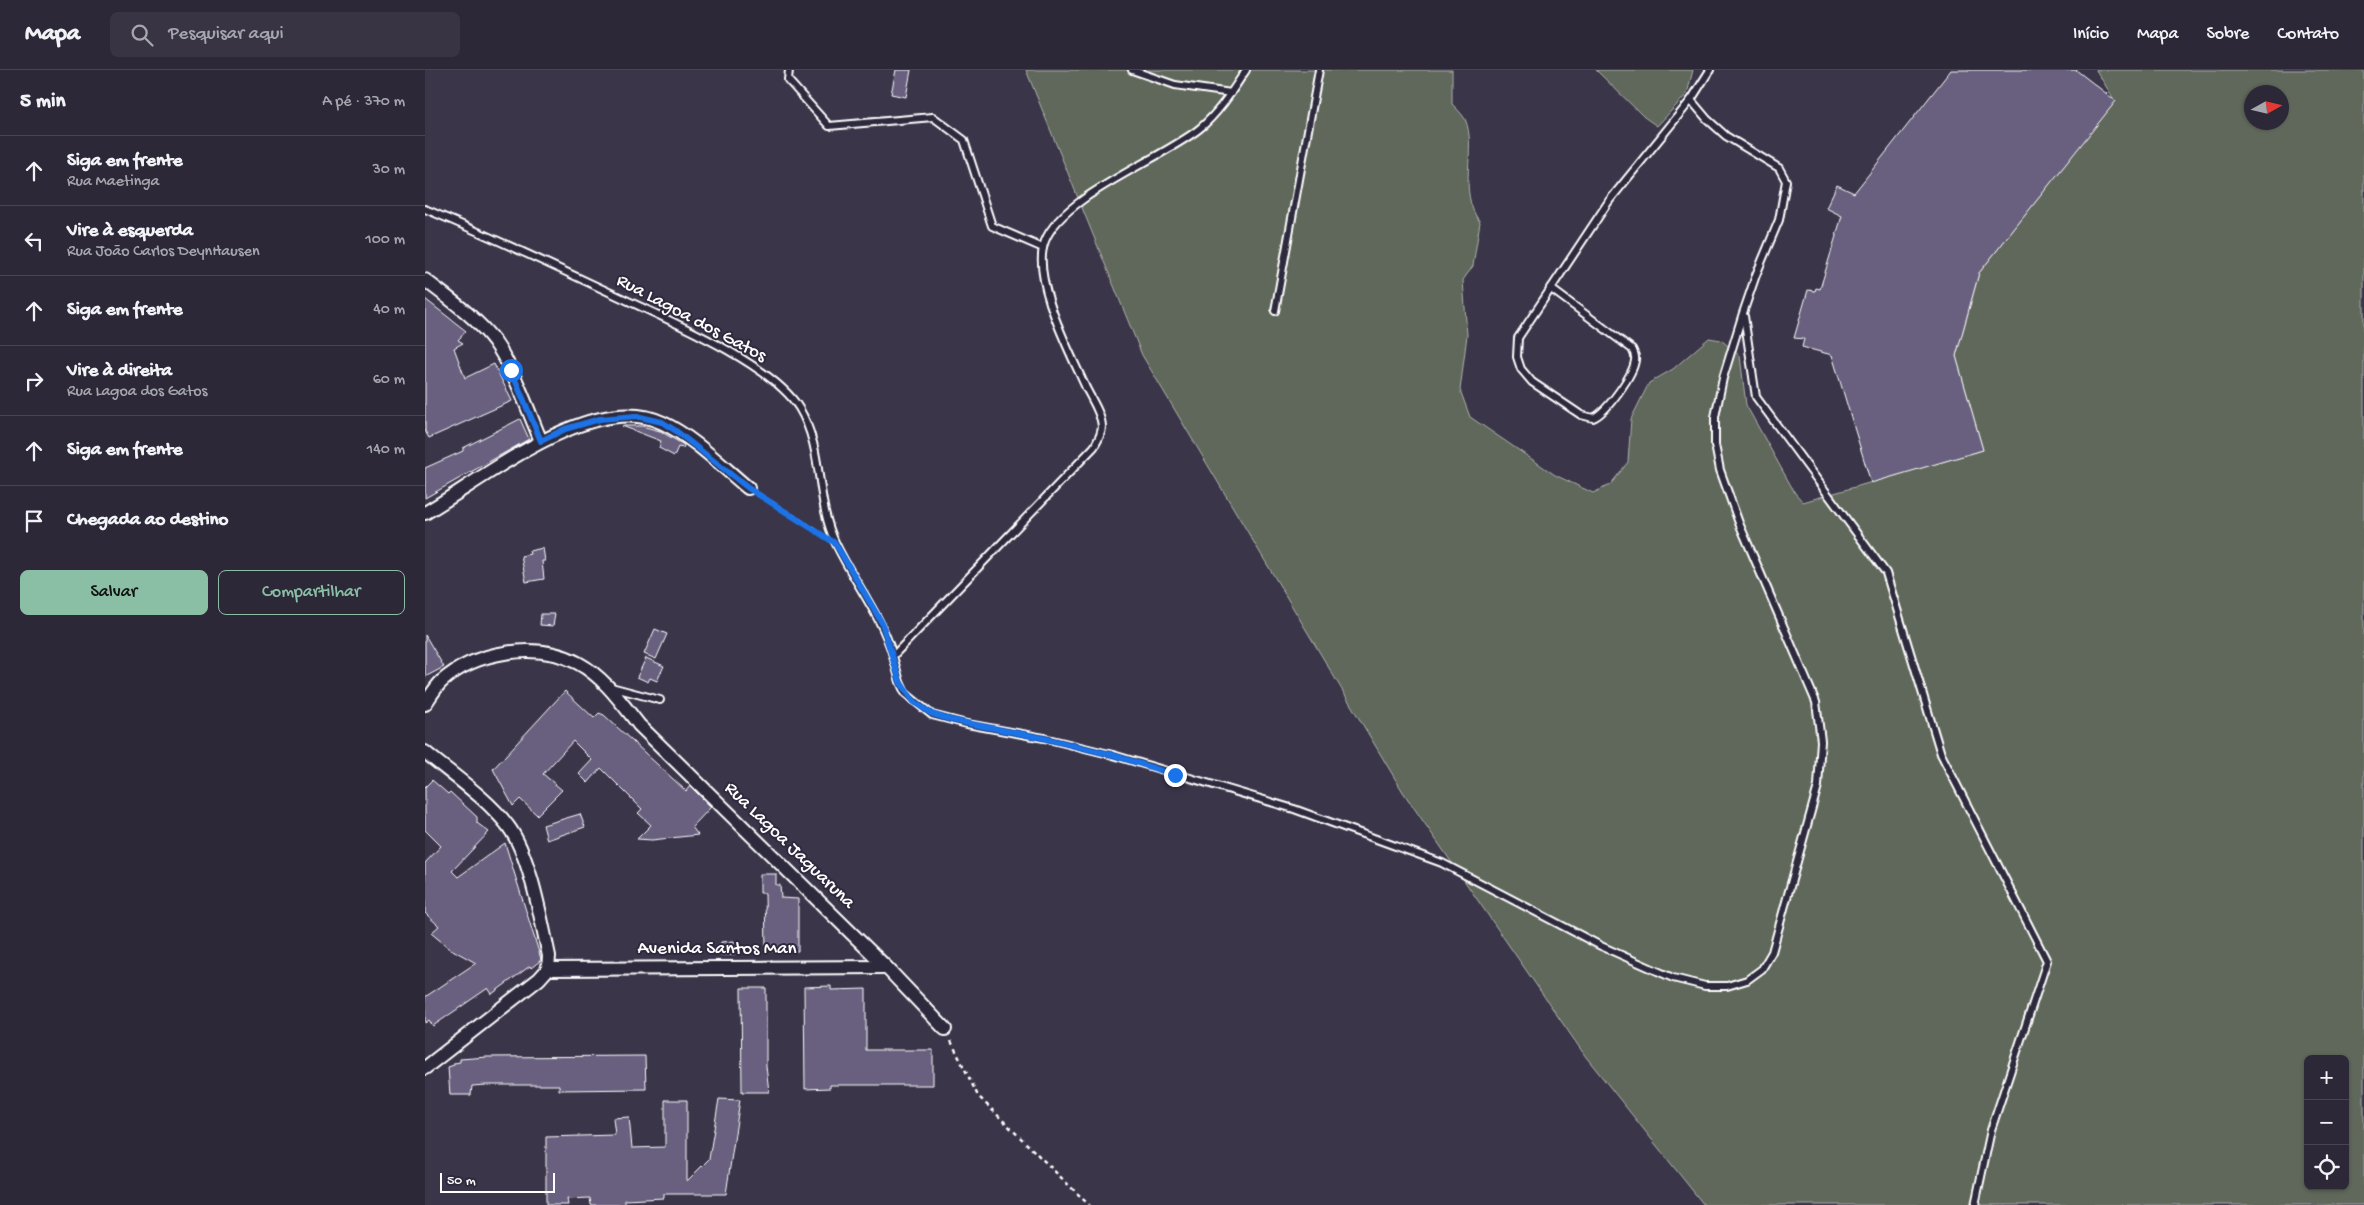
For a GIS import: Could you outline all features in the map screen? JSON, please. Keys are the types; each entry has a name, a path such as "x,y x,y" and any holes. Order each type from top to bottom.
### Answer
{"street":[{"path":"425,280 465,312 493,340 511,370 541,441"},
{"path":"425,512 541,441 565,429 600,419 636,416 662,422 676,431 748,488"},
{"name":"Rua Lagoa Jaguaruna","path":"425,704 440,683 462,667 490,656 518,652 551,654 578,663 610,687 639,725 886,967 945,1029"},
{"path":"425,752 492,809 508,826 519,844 549,956 548,969 425,1068"},
{"name":"Avenida Santos Man","path":"548,969 886,967"}],"lane":[{"path":"789,70 788,80 829,126 933,117 964,140 992,226 1043,248"},
{"path":"1132,70 1175,86 1231,93"},
{"path":"893,656 1036,509 1094,447 1101,436 1100,417 1065,346 1043,272 1043,248 1049,233 1063,216 1087,197 1201,128 1231,93 1246,70"},
{"path":"1275,311 1319,70"},
{"path":"1550,288 1632,349 1635,356 1632,370 1605,411 1593,418 1581,415 1533,382 1521,369 1517,357 1518,338 1550,288 1609,201 1691,100 1710,70"},
{"name":"Rua Lagoa dos Gatos","path":"425,209 505,244 665,319 754,366 779,385 799,406 810,428 817,452 821,494 827,521 835,543 882,623 905,693 932,714 967,724 1043,738 1113,755 1294,809 1442,863 1601,946 1673,978 1705,986 1727,986 1747,980 1762,969 1772,952 1818,786 1821,741 1816,702 1739,523 1719,470 1715,445 1715,416 1723,378 1756,275 1779,220 1786,181 1779,168 1726,136 1707,119 1691,100"},
{"path":"1743,313 1755,397 1887,573 1941,754 2047,961 1991,1130 1975,1205"},
{"path":"610,687 660,700"}],"path":[{"path":"748,488 835,543"},
{"path":"945,1029 978,1096 1089,1205"}],"green space":[{"path":"1026,70 1452,70 1452,104 1465,119 1468,130 1469,197 1473,210 1480,222 1473,266 1463,280 1467,335 1460,390 1470,417 1555,475 1593,493 1610,485 1628,462 1631,419 1649,383 1673,369 1709,338 1721,340 1740,356 1746,405 1795,493 1803,502 1983,450 1956,356 1979,273 2115,101 2096,70 2364,70 2364,1205 1704,1205 1586,1057 1403,792 1142,355"},
{"path":"1596,70 1693,70 1687,94 1657,126 1644,117"}],"building":[{"path":"896,70 911,70 906,97 891,94"},
{"path":"1951,70 2076,70 2116,101 1979,273 1956,356 1983,450 1871,483 1832,355 1802,347 1804,339 1794,338 1808,290 1815,291 1816,288 1820,289 1842,216 1826,208 1837,185 1854,193"},
{"path":"425,299 466,331 458,340 463,343 454,348 465,378 494,364 512,401 429,438 425,431"},
{"path":"520,419 529,439 425,498 425,468 463,451 463,448"},
{"path":"622,426 642,426 660,431 684,445 683,448 678,447 674,456 659,448 661,441"},
{"path":"543,548 545,561 542,561 544,579 526,582 521,556 530,554 529,551"},
{"path":"541,614 555,614 553,626 540,625"},
{"path":"655,629 667,634 656,659 644,654"},
{"path":"425,635 444,667 425,677"},
{"path":"646,658 664,666 657,681 650,678 648,682 637,677"},
{"path":"565,691 594,718 599,713 604,715 686,791 690,786 711,807 692,827 698,835 652,840 637,839 651,825 638,813 642,809 601,768 588,783 579,774 592,760 573,741 543,774 562,790 537,815 520,799 513,806 493,769"},
{"path":"432,780 448,794 450,792 477,817 477,823 489,832 452,871 458,877 505,843 541,959 531,968 530,966 492,994 488,988 433,1026 429,1020 425,1023 425,997 476,963 449,948 431,933 439,926 425,913 425,863 441,846 425,830 425,787"},
{"path":"580,814 585,827 547,840 543,825"},
{"path":"760,874 776,874 776,885 780,885 781,898 798,899 798,951 766,951 765,893 760,893"},
{"path":"734,941 734,955 721,955 721,942"},
{"path":"831,986 831,990 866,989 866,1050 933,1050 933,1085 830,1085 830,1088 805,1089 804,987"},
{"path":"741,988 766,988 766,1066 769,1092 742,1092"},
{"path":"645,1056 646,1089 559,1090 559,1085 487,1085 472,1086 471,1095 450,1095 448,1067 460,1062 460,1059 487,1057"},
{"path":"719,1099 740,1100 726,1194 664,1194 664,1198 625,1200 625,1205 591,1205 590,1198 567,1199 568,1205 546,1205 546,1137 615,1135 613,1118 629,1117 632,1148 665,1147 665,1100 687,1100 687,1181 709,1159"}],"route":[{"path":"511,370 541,441 565,429 600,419 636,416 662,422 748,488 835,543 882,623 905,693 914,702 932,714 967,724 1043,738 1113,755 1175,775"}]}
